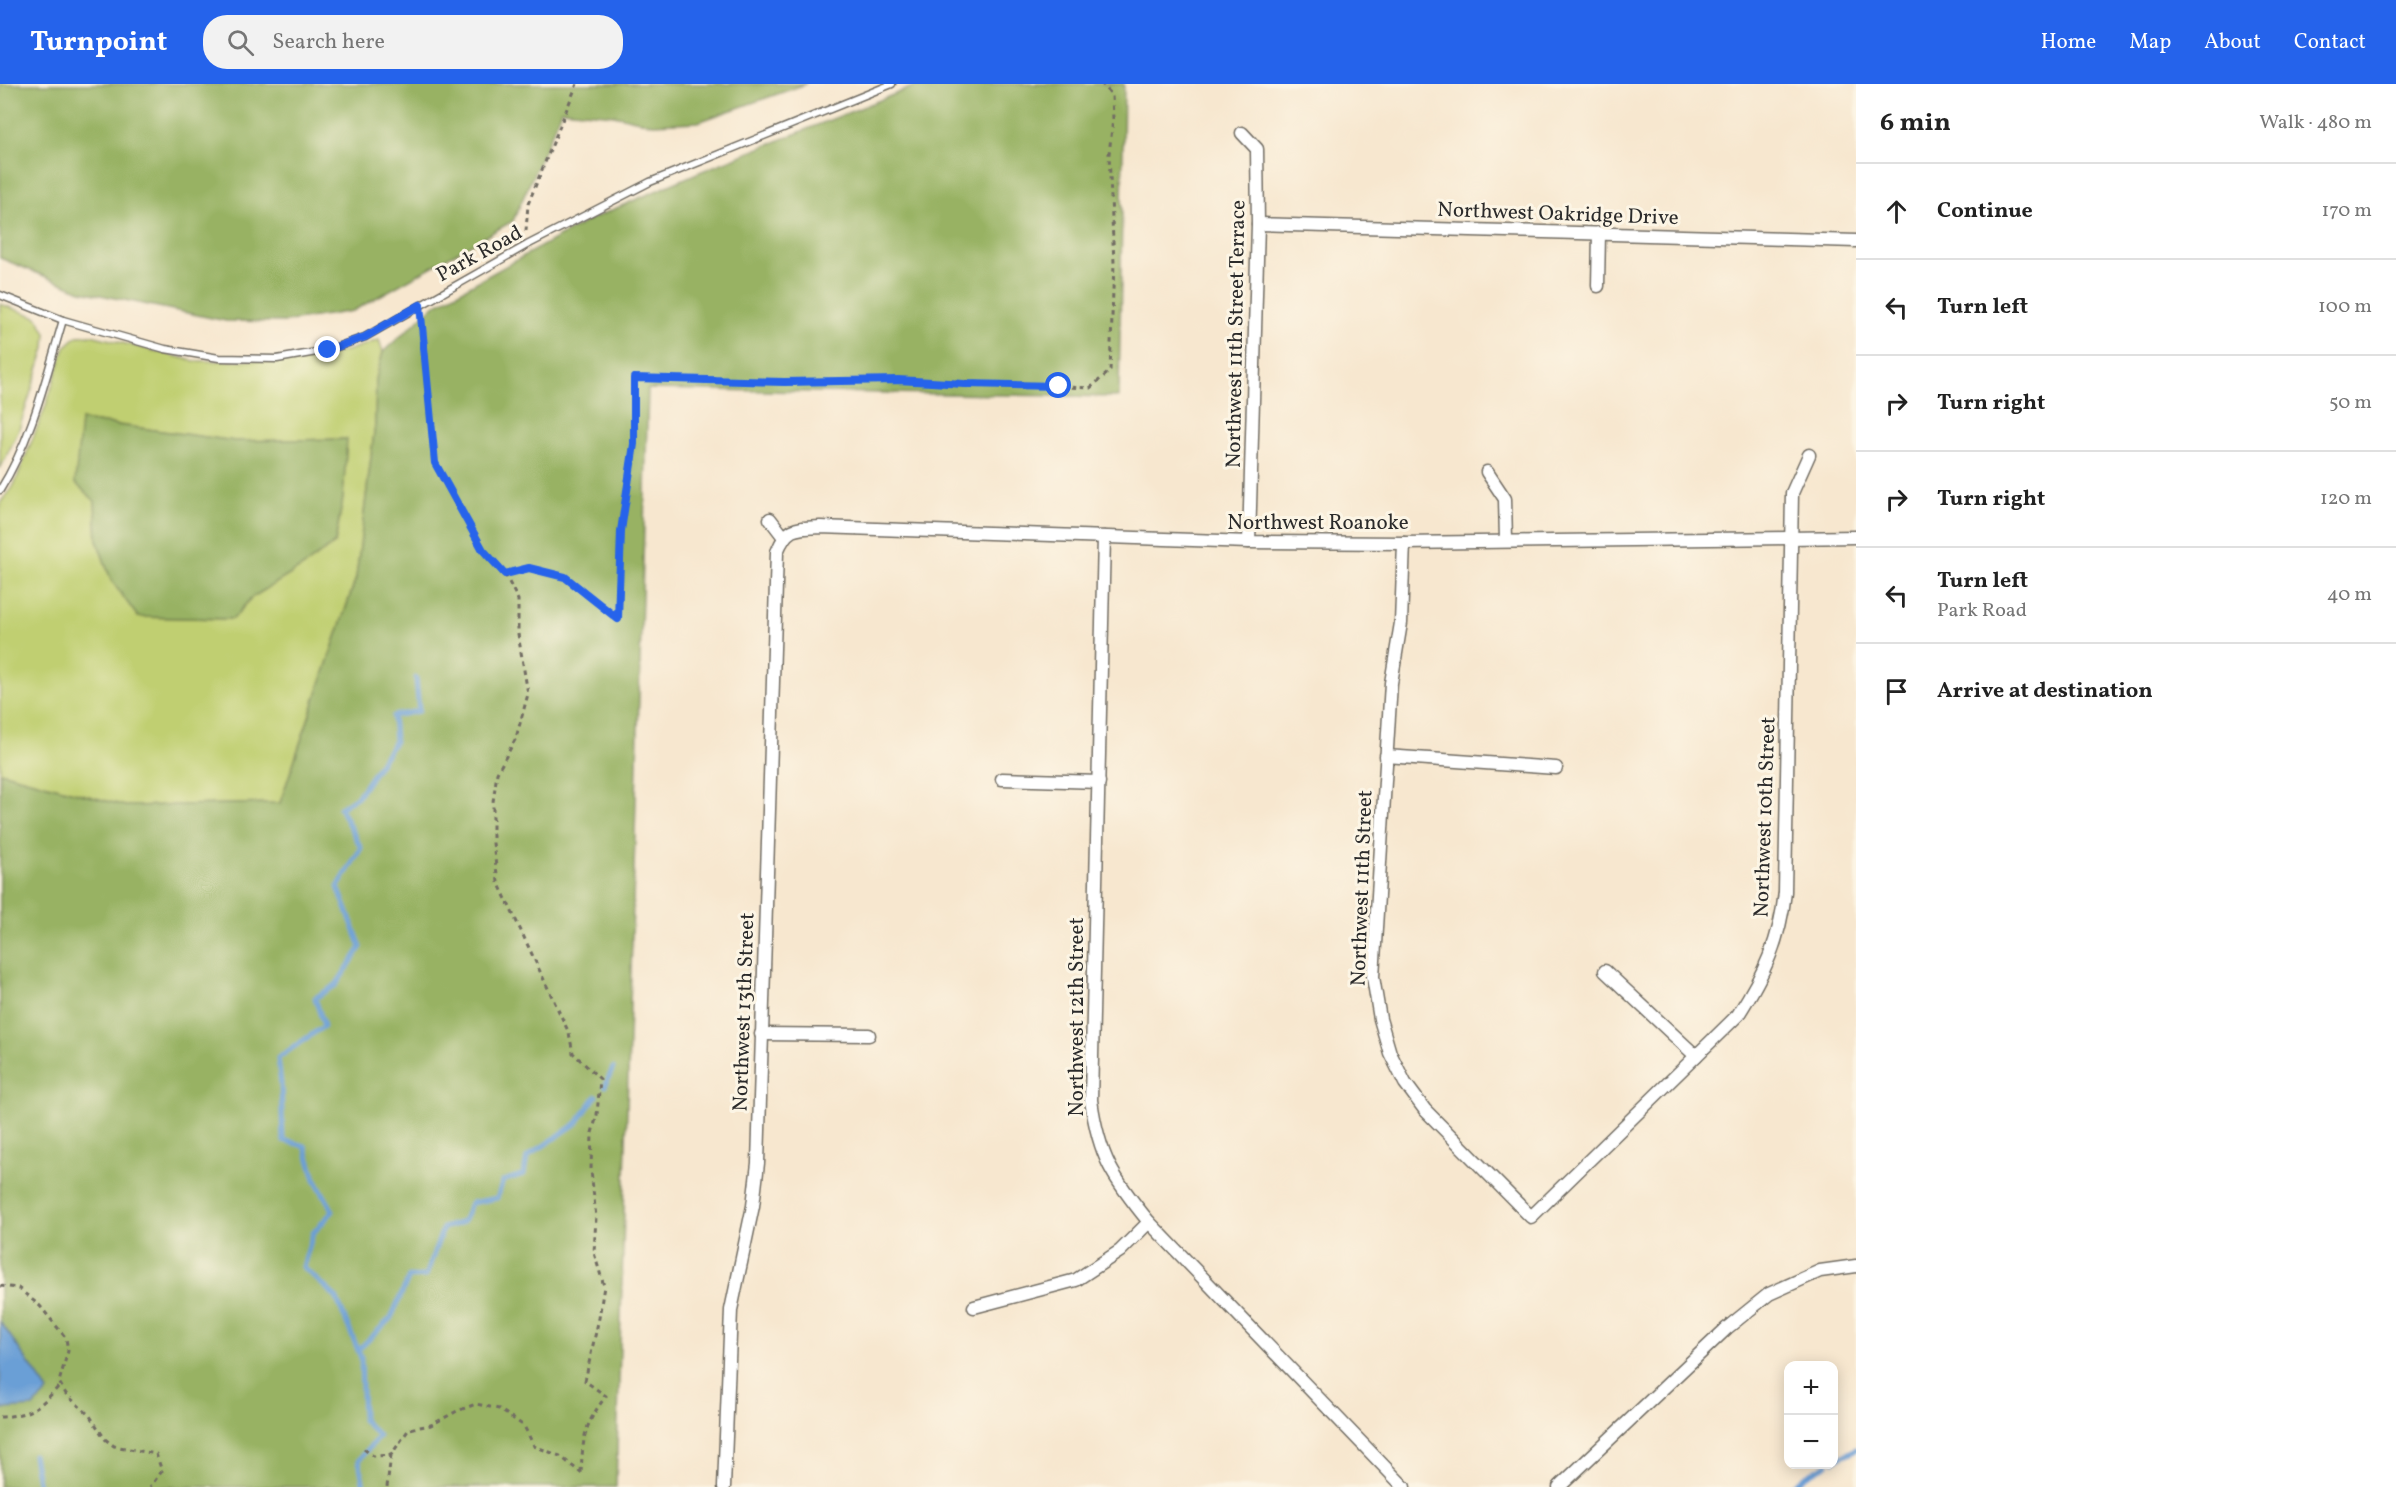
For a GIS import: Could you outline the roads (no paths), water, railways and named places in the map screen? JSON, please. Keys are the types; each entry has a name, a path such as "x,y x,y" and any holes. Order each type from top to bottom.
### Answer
{"street":[{"name":"Northwest 11th Street Terrace","path":"1242,133 1257,149 1258,224 1249,542"},
{"name":"Northwest Oakridge Drive","path":"1258,224 1856,241"},
{"path":"1598,286 1599,233"},
{"name":"Northwest 10th Street","path":"1531,1217 1738,1015 1757,985 1775,946 1782,919 1785,892 1791,493 1809,455"},
{"path":"1487,472 1505,499 1506,540"},
{"path":"770,519 783,536"},
{"name":"Northwest Roanoke","path":"783,536 792,530 820,527 1249,542 1404,543 1856,537"},
{"name":"Northwest 13th Street","path":"724,1487 731,1310 753,1206 758,1163 777,552 783,536"},
{"name":"Northwest 12th Street","path":"1104,537 1091,1100 1096,1134 1108,1166 1149,1222 1404,1487"},
{"name":"Northwest 11th Street","path":"1404,543 1401,623 1391,683 1373,977 1380,1019 1390,1053 1405,1083 1425,1110 1531,1217"},
{"path":"1386,756 1556,768"},
{"path":"1002,779 1099,782"},
{"path":"1605,971 1695,1056"},
{"path":"761,1034 869,1035"},
{"path":"974,1306 1076,1280 1120,1251 1149,1222"},
{"path":"1559,1487 1727,1328 1769,1294 1820,1271 1856,1266"}],"lane":[{"name":"Park Road","path":"0,295 63,320 165,349 208,357 277,359 328,350 365,337 527,245 650,182 892,84"},
{"path":"0,490 11,473 38,406 63,320"}],"water":[{"path":"0,1321 48,1391 33,1407 4,1409 0,1407"}],"waterway":[{"path":"364,1487 359,1460 379,1436 363,1420 361,1358 336,1297 303,1267 313,1233 333,1211 315,1179 305,1146 283,1140 278,1058 324,1026 315,998 336,985 361,947 338,887 361,848 340,808 358,796 395,741 393,716 419,711 416,678"},
{"path":"605,1086 613,1068"},
{"path":"358,1350 391,1318 409,1277 426,1276 443,1228 463,1222 471,1203 497,1198 503,1181 524,1174 527,1157 577,1123 596,1096"},
{"path":"1838,1459 1856,1449"},
{"path":"33,1455 39,1487"},
{"path":"1792,1487 1818,1469"}]}
